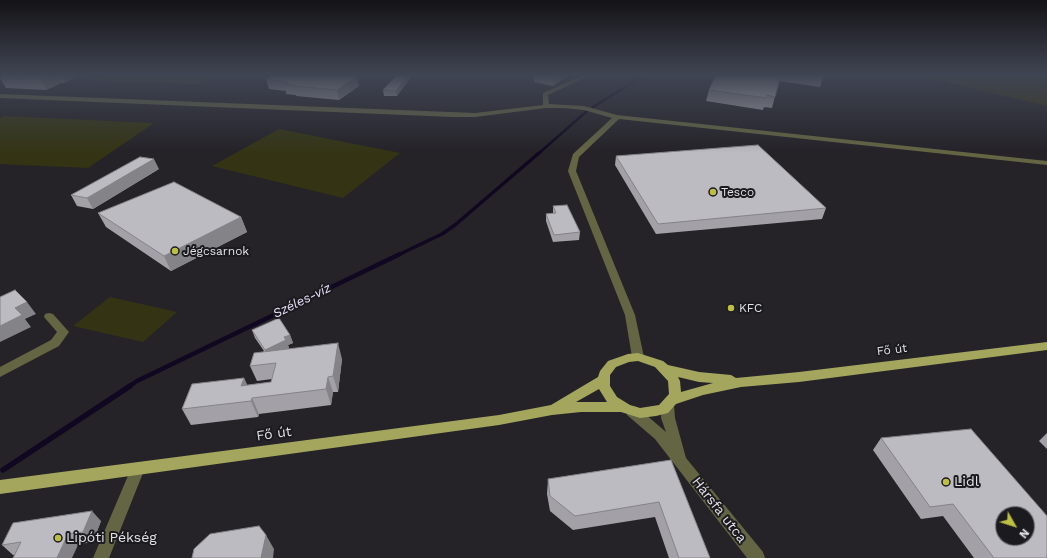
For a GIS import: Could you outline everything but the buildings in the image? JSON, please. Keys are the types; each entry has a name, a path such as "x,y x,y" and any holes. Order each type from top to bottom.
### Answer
{"main road":[{"name":"Fő út","path":"670,402 702,390 741,382 807,376 1047,346"},
{"path":"638,357 652,361 665,369 674,381 675,394 670,402 656,411 640,413 626,409 607,394 602,380 604,374 612,364 628,358 638,357"},
{"name":"Fő út","path":"665,369 699,377 741,382"},
{"name":"Fő út","path":"552,410 602,380"},
{"name":"Fő út","path":"0,487 499,420 552,410 581,407 626,409"}],"street":[{"path":"114,101 453,116 475,115 546,106 584,108 617,116 1047,162"},
{"path":"546,101 546,106"},
{"path":"617,116 576,156 572,171 630,315 638,357"},
{"path":"0,372 54,343 63,332 49,317"},
{"name":"Hársfa utca","path":"670,402 668,418 682,461"},
{"name":"Hársfa utca","path":"626,409 660,435 757,558"},
{"path":"101,558 138,468"}],"shaded area":[{"path":"1026,101 1047,101 1047,106"},
{"path":"3,116 154,123 88,168 0,164 0,118"},
{"path":"279,129 400,153 343,198 212,166"},
{"path":"110,297 177,312 143,342 73,326"}],"waterway":[{"name":"Széles-víz","path":"593,107 603,101"},
{"name":"Széles-víz","path":"538,154 587,111"},
{"name":"Széles-víz","path":"398,255 442,234 455,225 539,153"},
{"name":"Széles-víz","path":"128,387 137,381 400,254"},
{"name":"Széles-víz","path":"3,470 130,386"}],"place":[{"name":"Tesco","path":"713,192"},
{"name":"Jégcsarnok","path":"175,251"},
{"name":"KFC","path":"731,308"},
{"name":"Lidl","path":"946,482"},
{"name":"Lipóti Pékség","path":"58,538"}]}
